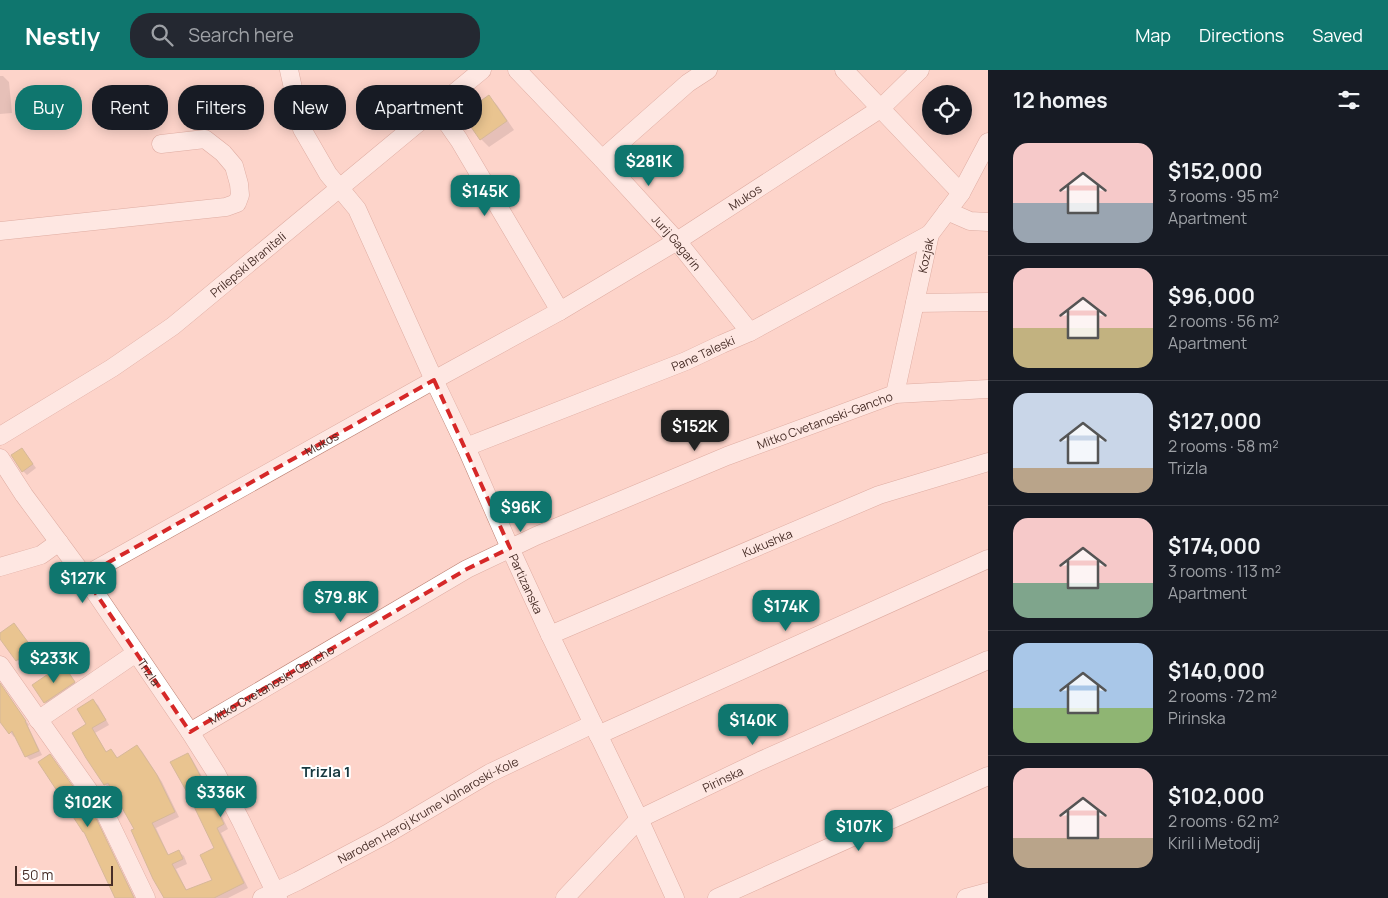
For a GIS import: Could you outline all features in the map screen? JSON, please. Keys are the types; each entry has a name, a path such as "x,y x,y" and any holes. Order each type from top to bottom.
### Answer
{"street":[{"name":"Partizanska","path":"289,70 302,129 328,174 358,209 550,635 675,898"},
{"name":"Prilepski Braniteli","path":"463,85 482,70"},
{"name":"Jurij Gagarin","path":"517,70 677,241 750,332"},
{"path":"602,159 688,83 708,70"},
{"path":"844,70 961,193"},
{"name":"Mukos","path":"84,576 560,310 677,241 880,109 920,70"},
{"name":"Prilepski Braniteli","path":"0,436 112,368 173,326 409,130"},
{"path":"452,130 560,310"},
{"path":"0,231 226,207 237,203 240,195 234,166 223,153 205,139 162,144"},
{"name":"Kozjak","path":"895,394 930,234 961,193 986,150"},
{"path":"947,211 970,221 988,222"},
{"name":"Pane Taleski","path":"466,447 686,361 750,332 930,234"},
{"path":"915,303 988,302"},
{"name":"Mitko Cvetanoski-Gancho","path":"190,732 467,569 510,548 726,456 895,394 988,388"},
{"name":"Trizla","path":"0,458 24,495 84,576 216,773 272,896"},
{"name":"Kukushka","path":"550,635 879,495 988,462"},
{"path":"0,567 41,555 59,542"},
{"name":"Naroden Heroj Krume Volnaroski-Kole","path":"272,896 387,834 490,773 988,559"},
{"path":"38,720 136,653"},
{"name":"Pirinska","path":"565,898 639,819 760,761 988,660"},
{"path":"0,665 106,815 146,898"},
{"path":"717,898 988,776"},
{"path":"966,898 988,892"}],"highlighted area":[{"path":"434,380 510,548 467,569 190,732 84,576"}],"building":[{"path":"489,95 507,121 480,140 473,130 482,130 482,100"},
{"path":"22,448 33,464 22,472 11,455"},
{"path":"14,623 33,649 16,661 0,639 0,633"},
{"path":"63,664 75,682 44,703 32,685"},
{"path":"0,683 26,721 39,751 25,757 12,731 9,734 0,722"},
{"path":"93,699 106,720 92,728 106,752 111,749 117,758 137,745 157,775 175,812 152,823 168,855 179,850 183,859 172,864 186,890 212,880 200,855 214,848 170,762 188,753 224,824 217,828 244,883 214,898 164,898 153,879 131,830 134,829 108,783 104,785 72,733 86,724 77,709"},
{"path":"50,754 97,820 134,898 115,898 84,832 38,762"}],"district":[{"name":"Trizla 1","path":"326,771"}]}
